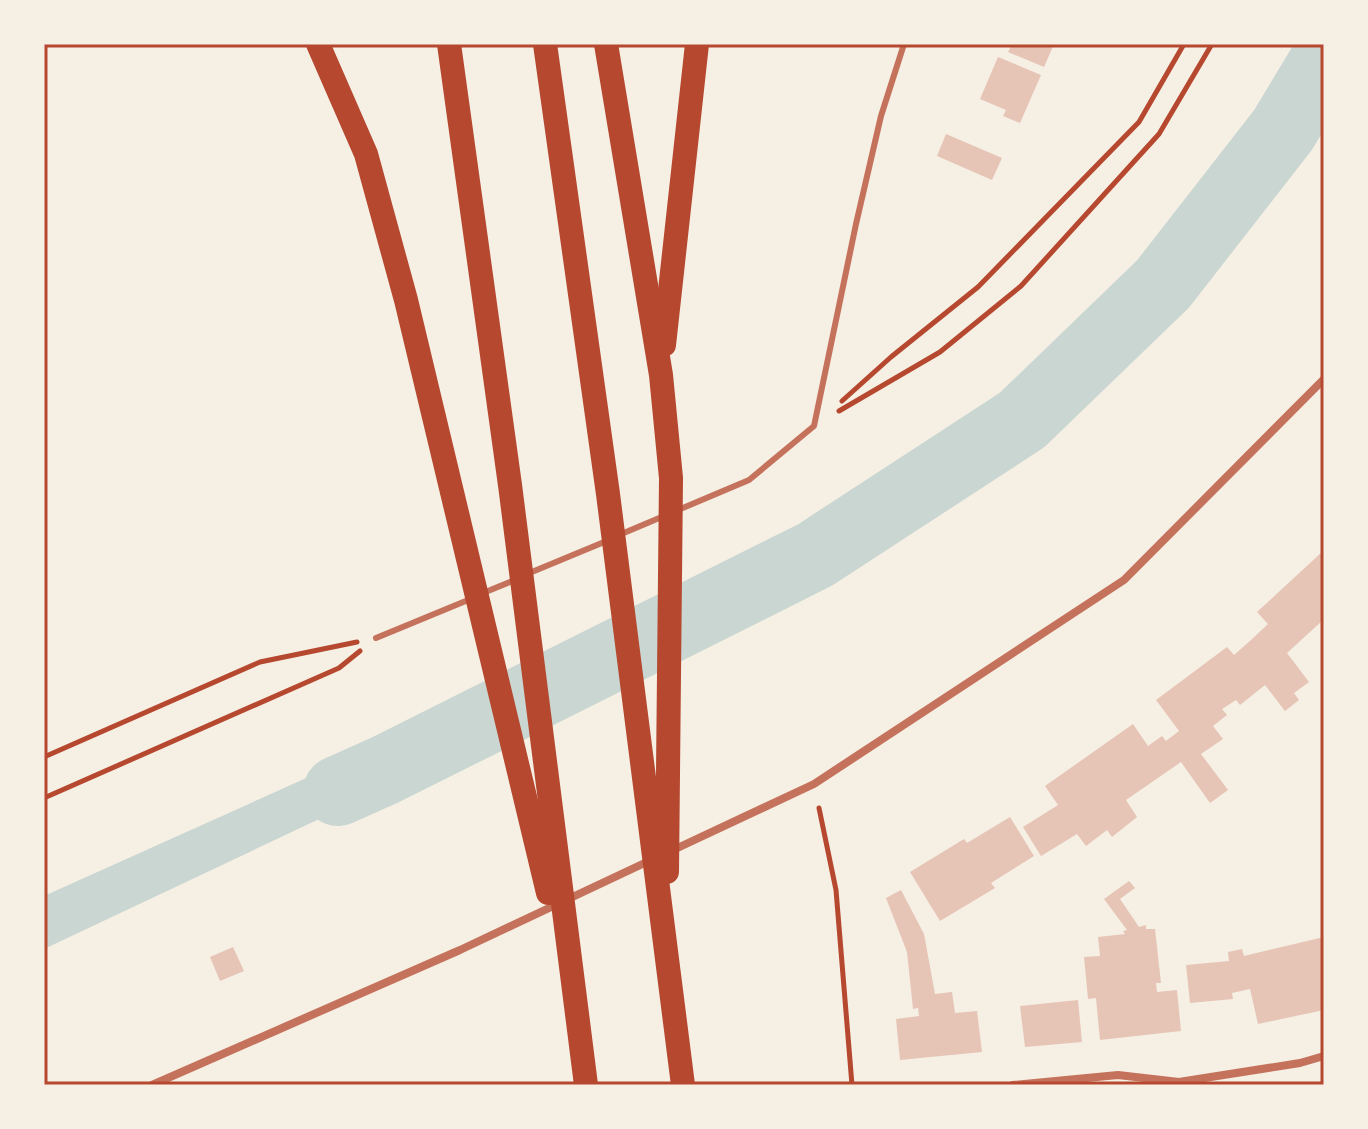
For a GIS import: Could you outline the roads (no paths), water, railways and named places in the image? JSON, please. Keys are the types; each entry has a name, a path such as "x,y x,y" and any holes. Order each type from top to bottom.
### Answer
{"highway":[{"path":"318,44 366,154 406,300 576,1008"},
{"path":"449,44 510,485 586,1085"},
{"path":"545,44 601,439 683,1085"},
{"path":"606,44 661,375 671,478 667,967"},
{"path":"661,375 697,44"}],"street":[{"path":"152,1085 460,950 814,784 1124,580 1324,379"},
{"path":"1013,1085 1118,1075 1178,1084 1324,1056"}],"lane":[{"path":"376,638 749,480 814,426 881,116 904,44"}],"waterway":[{"path":"338,791 815,555 1022,420 1163,284 1283,130 1324,62"}]}
